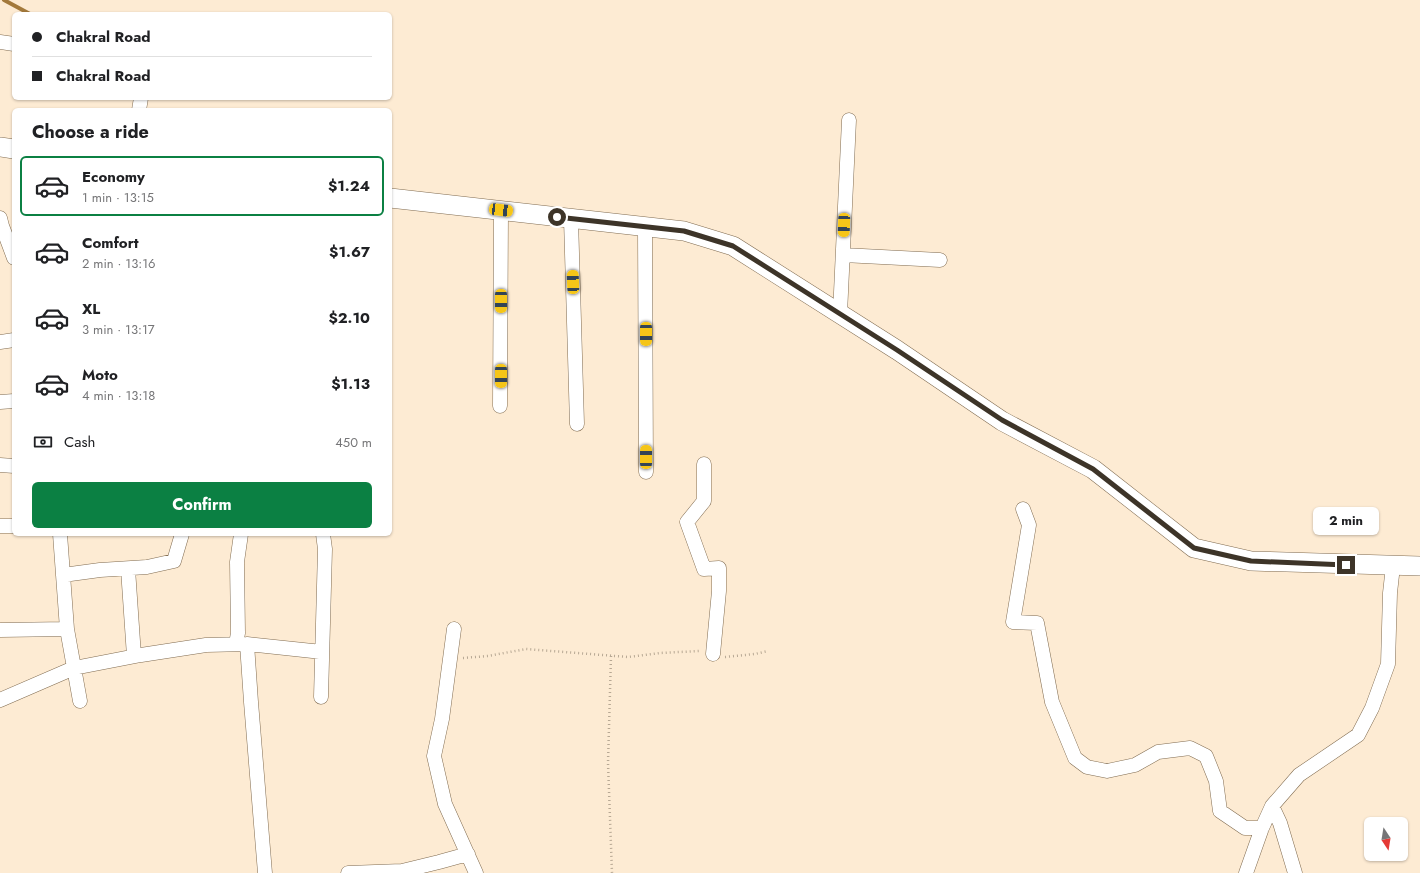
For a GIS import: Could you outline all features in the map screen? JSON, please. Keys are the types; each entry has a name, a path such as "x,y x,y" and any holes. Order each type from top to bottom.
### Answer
{"street":[{"path":"0,42 12,44"},
{"path":"840,314 849,120"},
{"path":"0,147 12,149"},
{"path":"392,198 684,231 733,246 897,350 1002,420 1093,469 1194,548 1251,561 1420,566"},
{"path":"500,406 501,210"},
{"path":"571,219 577,424"},
{"path":"5,224 12,250"},
{"path":"645,227 646,472"},
{"path":"843,255 940,260"},
{"path":"0,342 12,340"},
{"path":"0,402 12,401"},
{"path":"704,464 704,501 687,522 704,568 719,568 719,591 712,654"},
{"path":"0,466 12,466"},
{"path":"1023,509 1029,525 1013,622 1037,623 1052,702 1075,758 1087,767 1108,771 1135,765 1158,752 1190,748 1206,756 1216,781 1220,811 1245,828 1262,828"},
{"path":"0,526 12,526"},
{"path":"60,536 67,629 80,701"},
{"path":"63,575 100,570 147,567 174,561 181,536"},
{"path":"241,536 237,562 238,633 242,644 250,702 265,873"},
{"path":"321,697 325,549 323,536"},
{"path":"1246,873 1262,828 1272,806 1299,775 1358,735 1372,708 1388,664 1390,593 1394,566"},
{"path":"128,569 134,656"},
{"path":"0,630 67,629"},
{"path":"454,629 442,719 434,756 444,804 476,873"},
{"path":"0,700 74,668 134,656 206,646 242,644 322,652"},
{"path":"1272,806 1280,823 1295,873"},
{"path":"348,873 402,871 468,854"}],"path":[{"path":"450,660 488,656 526,649 628,657 660,653 700,651 724,657 755,654 768,651"},
{"path":"611,656 608,763 612,873"}],"waterway":[{"path":"4,0 26,12"}],"route":[{"path":"557,217 684,231 733,246 897,350 1002,420 1093,469 1141,505 1194,548 1251,561 1346,565"}]}
